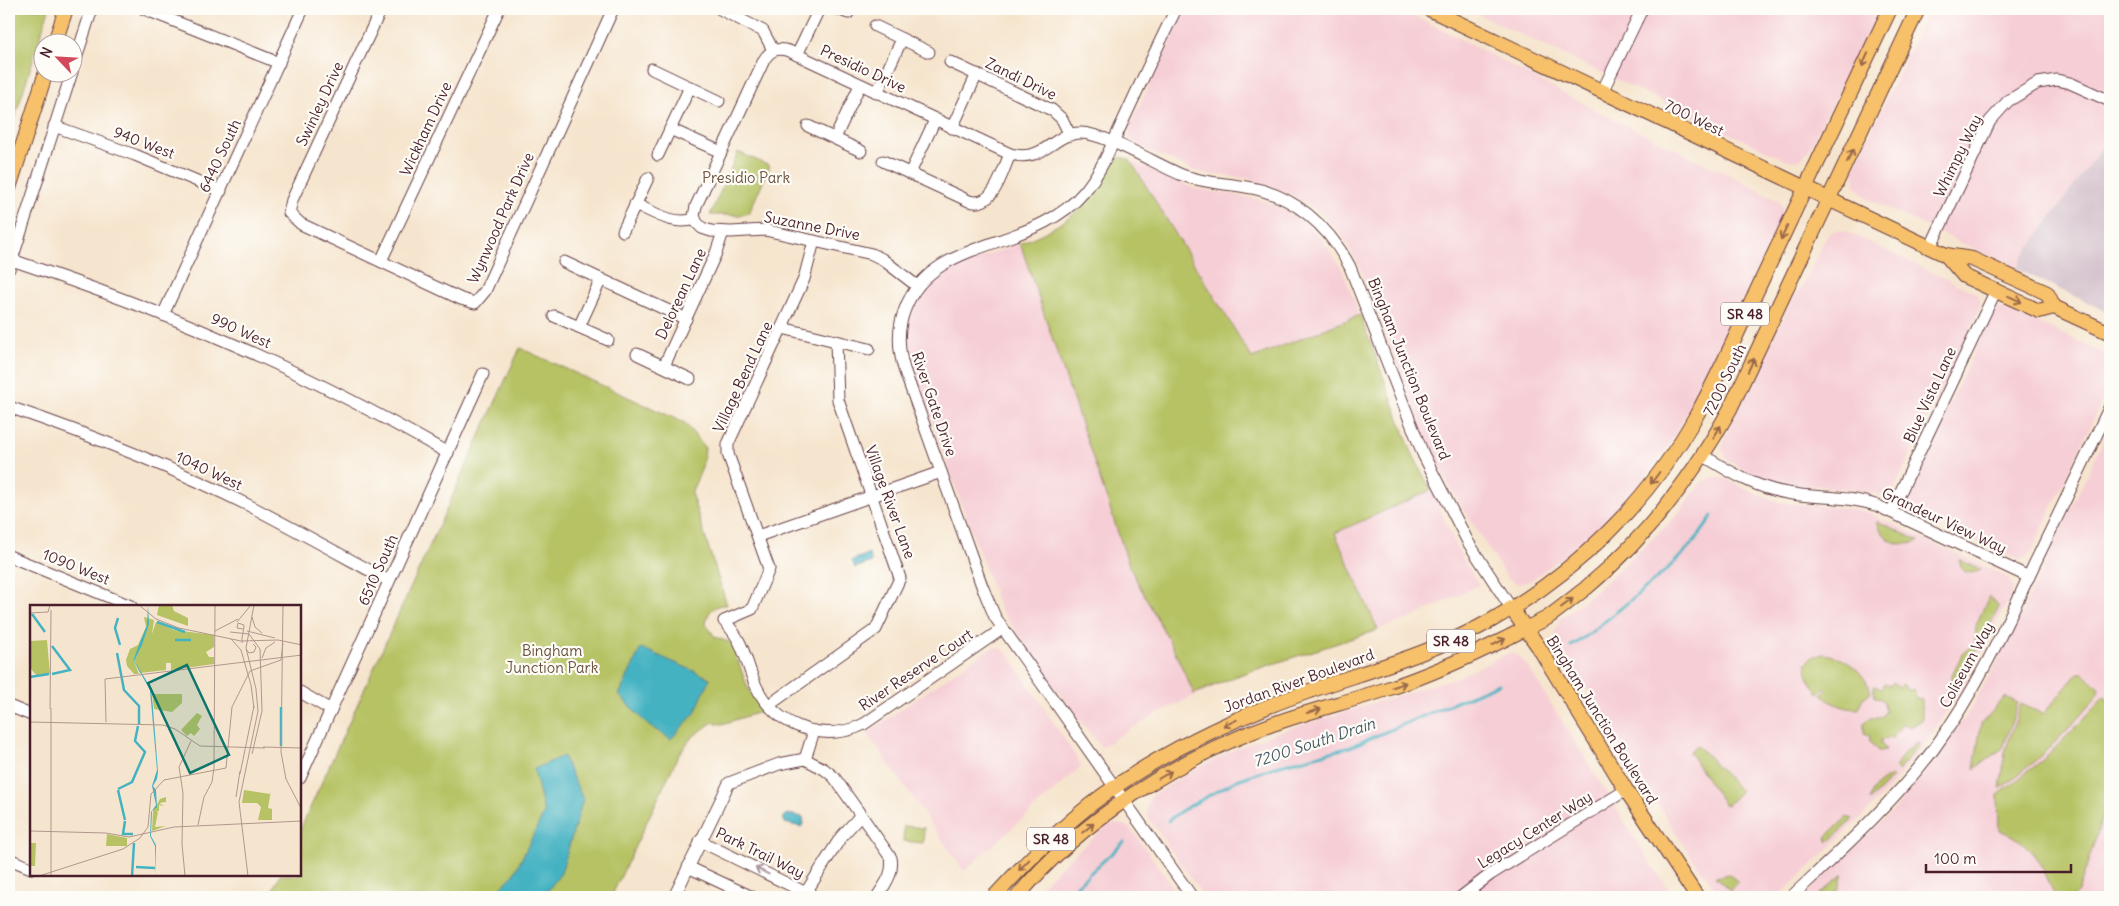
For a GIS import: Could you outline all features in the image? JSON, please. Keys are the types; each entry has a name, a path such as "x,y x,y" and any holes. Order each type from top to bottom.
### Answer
{"main road":[{"path":"58,32 66,9"},
{"name":"700 West","path":"1429,9 1930,248 1946,255 1972,259 2047,293 2054,307"},
{"name":"7200 South","path":"1511,608 1560,574 1604,537 1668,461 1695,418 1711,387 1890,9"},
{"name":"7200 South","path":"1526,629 1574,598 1622,556 1662,513 1704,456 1730,409 1918,9"},
{"path":"9,188 43,82"},
{"name":"700 West","path":"1946,255 1964,276 2039,310 2054,307 2110,334"},
{"name":"Bingham Junction Boulevard","path":"1511,608 1696,897"},
{"name":"Jordan River Boulevard","path":"1017,897 1054,858 1086,830 1120,795 1174,751 1269,706 1432,650 1474,630 1511,608"},
{"name":"Jordan River Boulevard","path":"994,897 1054,836 1090,805 1120,795 1247,734 1295,716 1422,677 1526,629"}],"street":[{"path":"82,40 92,9"},
{"path":"144,9 279,63"},
{"name":"6440 South","path":"164,315 303,9"},
{"name":"Swinley Drive","path":"289,213 292,200 381,9"},
{"name":"Wickham Drive","path":"381,261 499,9"},
{"name":"Wynwood Park Drive","path":"289,213 300,224 475,304 479,300 613,9"},
{"path":"797,55 819,9"},
{"name":"River Gate Drive","path":"1176,9 1113,142 1089,186 1059,215 1036,228 948,261 930,272 917,286 903,313 900,326 900,349 904,369 988,604 1002,629 1192,897"},
{"path":"1602,92 1642,9"},
{"path":"636,204 676,222 687,222 695,219 696,206 764,60 773,50 763,30 724,10"},
{"path":"875,26 929,52"},
{"path":"877,92 902,39"},
{"name":"Presidio Drive","path":"773,50 782,49 797,55 1010,154 1018,156 1036,155 1070,135"},
{"name":"Zandi Drive","path":"950,62 1052,110 1062,119 1070,135"},
{"path":"652,69 719,101"},
{"path":"952,128 976,74"},
{"name":"Whimpy Way","path":"1930,248 1990,121 2008,100 2038,83 2057,80 2070,83 2110,101"},
{"path":"10,264 68,82"},
{"path":"835,138 860,85"},
{"path":"658,155 690,87"},
{"path":"910,173 935,120"},
{"name":"940 West","path":"54,126 135,155 221,191"},
{"path":"808,126 862,151"},
{"path":"670,129 721,152"},
{"path":"1070,135 1080,133 1091,134 1113,142"},
{"name":"Bingham Junction Boulevard","path":"1113,142 1197,180 1246,187 1274,194 1300,208 1327,232 1346,258 1356,280 1423,454 1468,542 1511,608"},
{"path":"883,160 969,201 980,203 987,200 992,194 1010,154"},
{"path":"623,231 648,178"},
{"name":"Suzanne Drive","path":"695,219 699,226 706,230 723,232 765,230 876,255 917,286"},
{"name":"Delorean Lane","path":"664,366 716,253 723,232"},
{"name":"Village Bend Lane","path":"724,621 752,609 768,576 768,564 728,454 728,444 807,272 814,240"},
{"path":"564,262 686,319"},
{"name":"990 West","path":"10,264 164,315 222,339 308,379 448,453"},
{"path":"579,327 601,279"},
{"name":"Blue Vista Lane","path":"1891,512 1996,290"},
{"path":"554,316 608,340"},
{"path":"782,328 869,349"},
{"name":"Village River Lane","path":"769,705 880,624 900,578 838,400 836,341"},
{"path":"637,354 690,378"},
{"name":"6510 South","path":"301,776 483,374"},
{"name":"Coliseum Way","path":"1791,897 1865,826 1933,750 1977,682 2110,406"},
{"name":"1040 West","path":"9,407 125,451 205,486 286,525 390,581"},
{"name":"Grandeur View Way","path":"1704,456 1744,480 1776,491 1862,501 1891,512 2029,577"},
{"path":"758,536 940,472"},
{"name":"1090 West","path":"9,556 129,605"},
{"name":"River Reserve Court","path":"724,621 738,636 756,686 769,705 788,722 814,732 839,732 864,724 1002,629"},
{"path":"301,693 331,710"},
{"path":"9,706 30,716"},
{"path":"805,759 814,732"},
{"path":"674,897 729,782 779,764 805,759 824,769 834,777 888,853 892,864 889,878 877,897"},
{"name":"Legacy Center Way","path":"1461,897 1491,874 1626,790"},
{"path":"805,895 841,836 861,815"},
{"name":"Park Trail Way","path":"700,841 805,895"},
{"path":"9,858 30,868"},
{"path":"688,867 752,897"}],"shaded area":[{"path":"1187,9 1399,9 1613,119 1740,180 1780,202 1783,209 1781,218 1708,375 1671,442 1642,482 1607,522 1593,535 1530,581 1519,584 1508,579 1453,493 1430,450 1360,267 1340,233 1318,211 1289,193 1251,179 1194,171 1134,143 1129,138 1129,126"},
{"path":"1467,9 1881,9 1847,80 1824,119 1808,152 1801,159 1794,161 1786,160"},
{"path":"1929,9 2110,9 2110,136 2023,256 2017,269 1868,199 1855,186 1854,168"},
{"path":"2110,136 2110,313 2017,269 2023,256"},
{"path":"1122,157 1193,188 1267,202 1284,209 1306,224 1322,239 1342,269 1412,453 1435,496 1456,547 1479,585 1407,620 1239,675 1154,715 1101,747 1046,676 999,607 913,370 907,340 909,321 915,305 924,290 937,278 952,268 1043,235 1056,227 1085,204 1098,188 1113,162"},
{"path":"1845,231 1970,290 1980,300 1979,310 1895,488 1885,496 1853,489 1812,486 1774,480 1752,474 1728,461 1722,449 1725,437 1786,311 1808,276 1826,237 1831,232"},
{"path":"2000,308 2009,309 2110,356 2110,384 2031,553 2021,560 1913,511 1908,507 1906,501 1908,493 1992,313"},
{"path":"2110,426 2110,897 1804,897 1893,810 1936,759 1969,712 2005,648"},
{"path":"1712,477 1727,479 1748,491 1779,502 1851,509 1869,513 2005,576 2013,587 2011,595 1967,682 1918,754 1868,811 1778,897 1722,897 1693,859 1665,816 1556,638 1555,631 1560,619 1598,589 1661,531 1678,514 1700,484"},
{"path":"994,647 1002,649 1009,655 1082,766 964,871 867,733"},
{"path":"1509,653 1519,656 1527,665 1673,897 1204,897 1148,817 1147,806 1152,795 1233,750 1276,733 1458,677"},
{"path":"1115,824 1125,825 1132,830 1180,897 1031,897 1060,867 1107,826"}],"green space":[{"path":"9,9 49,9 42,32 32,32 32,63 9,136"},
{"name":"Presidio Park","path":"738,152 770,166 749,213 741,215 710,215"},
{"path":"1122,157 1130,160 1252,358 1360,315 1412,453 1431,490 1335,533 1378,630 1239,675 1194,694 1175,652 1130,568 1020,243 1043,233 1074,214 1099,187 1114,162"},
{"name":"Bingham Junction Park","path":"520,348 685,423 705,448 702,468 691,493 727,605 715,607 710,612 706,624 715,637 731,643 748,688 763,711 722,724 713,722 692,737 679,754 611,897 269,897 280,876 301,876 301,828"},
{"path":"1877,521 1919,541 1905,544 1893,542 1883,534"},
{"path":"1960,560 1981,570 1973,573 1966,572 1960,565"},
{"path":"1989,596 1999,607 1955,691 1951,677 1962,654 1975,643 1976,625"},
{"path":"1824,654 1840,658 1853,666 1868,684 1871,692 1862,699 1859,709 1844,707 1835,703 1822,695 1827,689 1825,687 1819,693 1811,682 1806,671 1807,662 1814,656"},
{"path":"2078,673 2083,673 2100,689 2099,693 2077,720 2053,744 2000,789 2005,752 2021,704 2043,714"},
{"path":"1893,682 1899,687 1903,684 1908,691 1913,689 1917,699 1922,699 1922,720 1910,727 1905,724 1900,726 1892,738 1881,740 1886,750 1878,751 1869,741 1870,736 1864,733 1864,723 1870,718 1881,718 1886,711 1883,700 1875,697 1873,686 1882,688 1884,683 1890,686"},
{"path":"2104,696 2110,703 2110,802 2106,807 2078,892 2073,897 2055,897 2047,877 2028,847 2010,834 1999,831 1998,795 2045,758"},
{"path":"2005,697 2018,703 2003,748 1974,769 1981,724"},
{"path":"1918,743 1920,744 1898,771 1895,768 1906,750"},
{"path":"1697,745 1741,791 1727,805 1724,804 1689,752"},
{"path":"1891,776 1870,801 1870,796 1874,789"},
{"path":"1847,817 1853,819 1829,842 1826,837"},
{"path":"904,826 924,828 923,843 903,841"},
{"path":"1729,874 1738,882 1730,890 1715,877"},
{"path":"1843,874 1838,891 1835,891 1834,897 1816,897"}],"water":[{"path":"869,554 872,562 855,568 852,560"},
{"path":"641,648 710,678 695,713 671,739 649,726 619,695"},
{"path":"563,756 583,799 561,873 543,897 492,897 514,874 544,813 534,769"},
{"path":"787,814 803,817 804,823 801,827 785,823 783,818"}],"waterway":[{"name":"7200 South Drain","path":"1571,646 1596,629 1670,566 1694,542 1712,516"},
{"name":"7200 South Drain","path":"1168,821 1181,811 1237,780 1280,765 1347,748 1499,684"},
{"name":"7200 South Drain","path":"1064,897 1124,842"}]}
